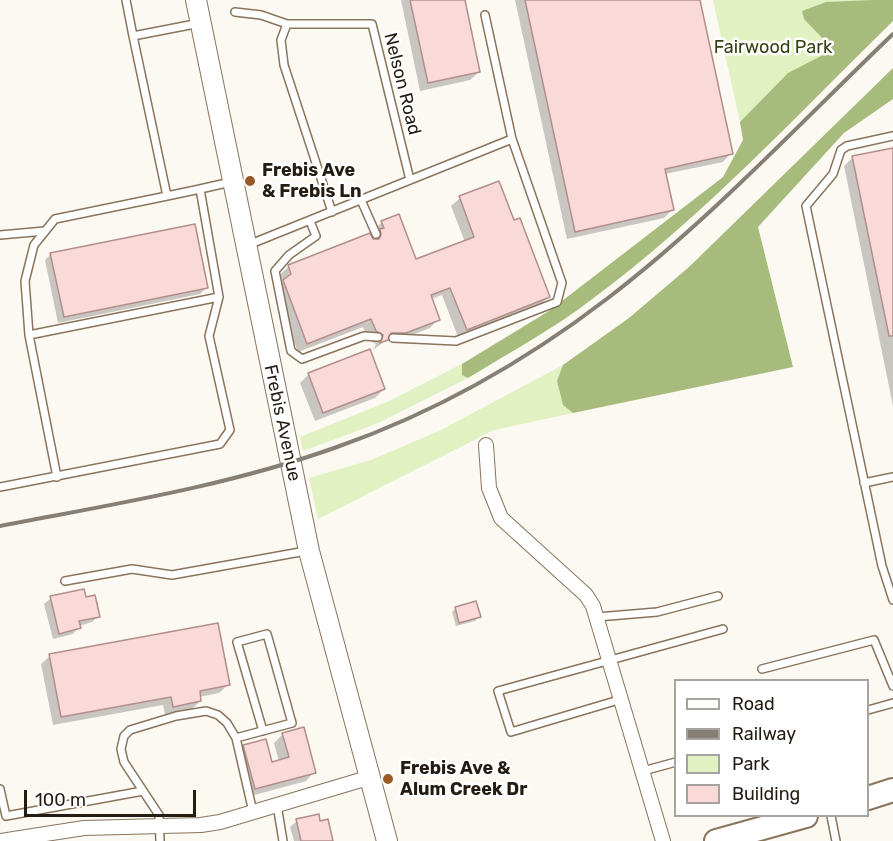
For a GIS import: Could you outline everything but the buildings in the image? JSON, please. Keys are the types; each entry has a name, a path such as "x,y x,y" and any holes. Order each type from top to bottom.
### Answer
{"main road":[{"name":"Frebis Avenue","path":"196,0 309,551 387,841"},
{"path":"869,797 893,790"},
{"path":"716,841 802,817"}],"street":[{"path":"486,445 489,488 501,518 586,595 597,616 663,841"},
{"path":"1,841 84,828 201,825 371,777"}],"lane":[{"path":"126,0 167,196"},
{"name":"Nelson Road","path":"235,12 261,15 287,24 372,24 410,180"},
{"path":"393,338 456,341 557,302 562,283 512,139 485,15"},
{"path":"133,36 201,23"},
{"path":"287,24 281,40 284,65 332,212"},
{"path":"893,136 848,146 841,150 833,174 806,206 882,566 893,600"},
{"path":"246,246 512,139"},
{"path":"57,477 29,335 25,281 34,245 55,219 233,181"},
{"path":"0,487 220,444 230,430 209,336 219,297 200,189"},
{"path":"361,200 376,234"},
{"path":"310,221 316,236 289,255 275,271 291,351 302,359 364,336 378,337"},
{"path":"0,235 45,231"},
{"path":"29,335 219,297"},
{"path":"864,483 893,477"},
{"path":"65,581 132,569 172,575 309,551"},
{"path":"597,616 657,612 718,596"},
{"path":"622,699 511,732 498,691 723,629"},
{"path":"236,738 263,731 292,723 267,634 237,642 263,731"},
{"path":"762,669 874,640 893,686"},
{"path":"869,710 893,704"},
{"path":"160,841 159,815 124,762 121,748 124,736 130,730 176,716 206,711 218,715 227,723 236,738 253,812"},
{"path":"643,771 674,762"},
{"path":"0,789 6,816 143,791"},
{"path":"277,805 283,841"},
{"path":"831,817 836,841"}],"green space":[{"name":"Fairwood Park","path":"713,0 893,0 893,5 744,140"},
{"path":"893,0 893,21 784,130 671,236 576,311 468,378 462,375 462,364 549,311 723,177 743,140 740,122 788,73 823,55 829,45 804,19 802,11 826,2"},
{"path":"893,68 893,99 844,133 758,227 793,367 573,413 563,405 557,381 563,365 629,318 689,267"},
{"path":"462,364 462,374 468,378 378,423 303,451 300,437 387,402"},
{"path":"563,365 559,384 561,396 573,413 494,430 318,519 309,478 371,460 439,431"}],"railway":[{"path":"0,526 128,502 254,473 337,447 444,402 545,343 646,268 754,170 893,34"}],"place":[{"name":"Frebis Ave & Frebis Ln","path":"250,181"},
{"name":"Frebis Ave & Alum Creek Dr","path":"388,779"}]}
